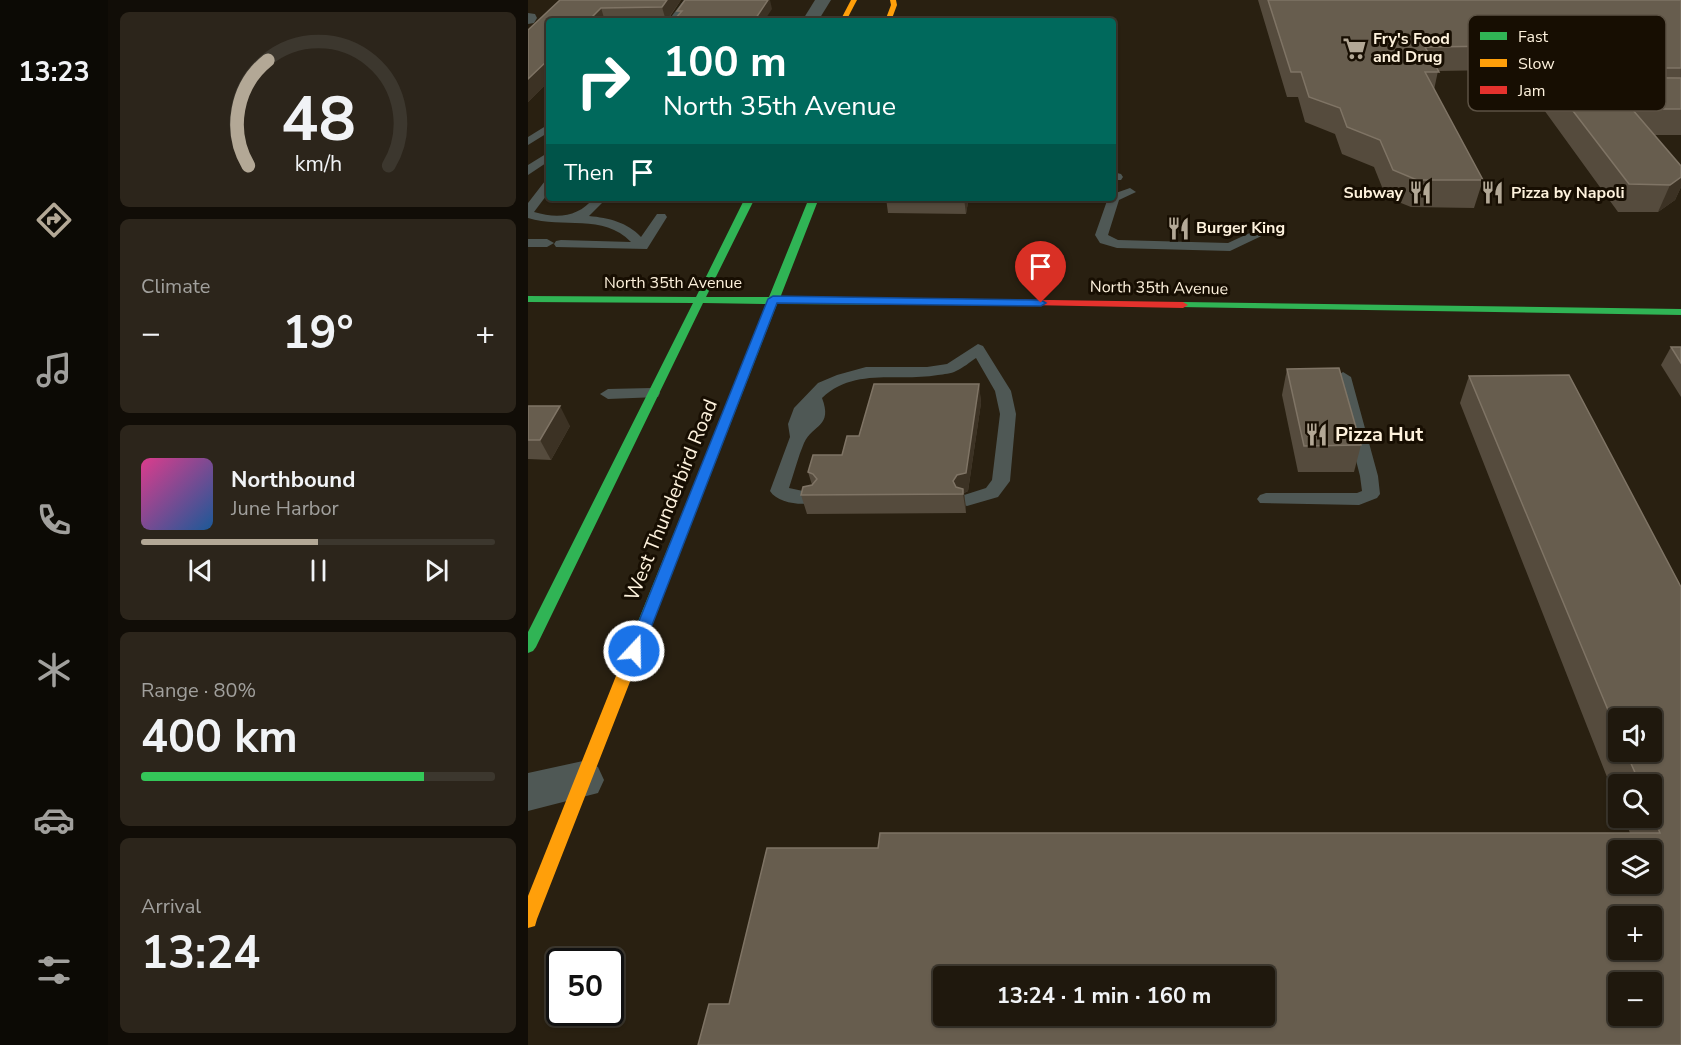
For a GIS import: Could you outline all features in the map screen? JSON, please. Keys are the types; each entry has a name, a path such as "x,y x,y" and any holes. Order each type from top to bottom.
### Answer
{"main road":[{"path":"845,18 854,0"},
{"path":"889,18 894,5 893,0"},
{"path":"528,647 698,299 748,201"},
{"name":"West Thunderbird Road","path":"528,919 813,201"},
{"name":"North 35th Avenue","path":"528,299 773,299 1681,312"}],"street":[{"path":"812,18 823,0"},
{"path":"528,792 583,780"}],"lane":[{"path":"675,18 689,0"},
{"path":"528,142 546,129"},
{"path":"528,171 546,157"},
{"path":"546,188 528,213 542,219 579,219 612,223 631,231 642,246"},
{"path":"1116,197 1130,192"},
{"path":"579,219 599,201"},
{"path":"1112,201 1101,235 1105,240 1117,244 1230,247 1270,229"},
{"path":"642,246 661,217"},
{"path":"528,243 642,246"},
{"path":"811,498 793,497 779,491 798,437 814,424 819,408 814,398 824,387 842,378 866,372 944,370 960,363 978,349 1003,391 1008,414 1001,481 992,493 967,500"},
{"path":"1266,499 1359,499 1371,494 1370,476 1343,377"},
{"path":"608,394 652,393"}],"building":[{"path":"560,0 667,0 662,7 601,8 591,18 546,18 546,62 528,79 528,30"},
{"path":"685,0 768,0 756,18 676,18 682,11 677,11"},
{"path":"1268,0 1681,0 1681,68 1666,68 1666,15 1468,15 1468,46 1425,47 1439,72 1425,72 1483,180 1417,180 1393,170 1380,140 1347,127 1340,108 1309,97 1301,72 1291,72"},
{"path":"1666,78 1681,78 1681,109 1666,109"},
{"path":"1573,111 1634,111 1681,166 1681,177 1670,185 1629,184"},
{"path":"1671,347 1681,347 1681,363"},
{"path":"1339,368 1361,445 1304,446 1287,369"},
{"path":"1569,375 1681,587 1681,1045 698,1045 709,1004 729,1004 767,848 878,848 880,833 1660,833 1658,828 1662,828 1662,774 1636,774 1630,762 1662,762 1662,708 1608,708 1608,710 1469,376"},
{"path":"874,384 979,384 966,473 957,475 953,481 956,487 963,489 963,494 801,495 803,487 812,485 817,479 808,472 813,455 842,455 847,436 859,436"},
{"path":"528,406 560,406 540,440 528,440"}],"traffic: fast":[{"path":"528,647 749,201"},
{"path":"636,646 813,201"},
{"path":"528,299 977,302"},
{"path":"1183,305 1681,312"}],"traffic: slow":[{"path":"845,18 854,0"},
{"path":"889,18 894,5 893,0"},
{"path":"528,919 636,646"}],"traffic: jam":[{"path":"977,302 1183,305"}],"place":[{"name":"Fry's Food and Drug","path":"1355,48"},
{"name":"Subway","path":"1421,193"},
{"name":"Pizza by Napoli","path":"1493,193"},
{"name":"Burger King","path":"1178,228"},
{"name":"Pizza Hut","path":"1317,434"}],"route":[{"path":"634,651 773,299 1041,303"}]}
